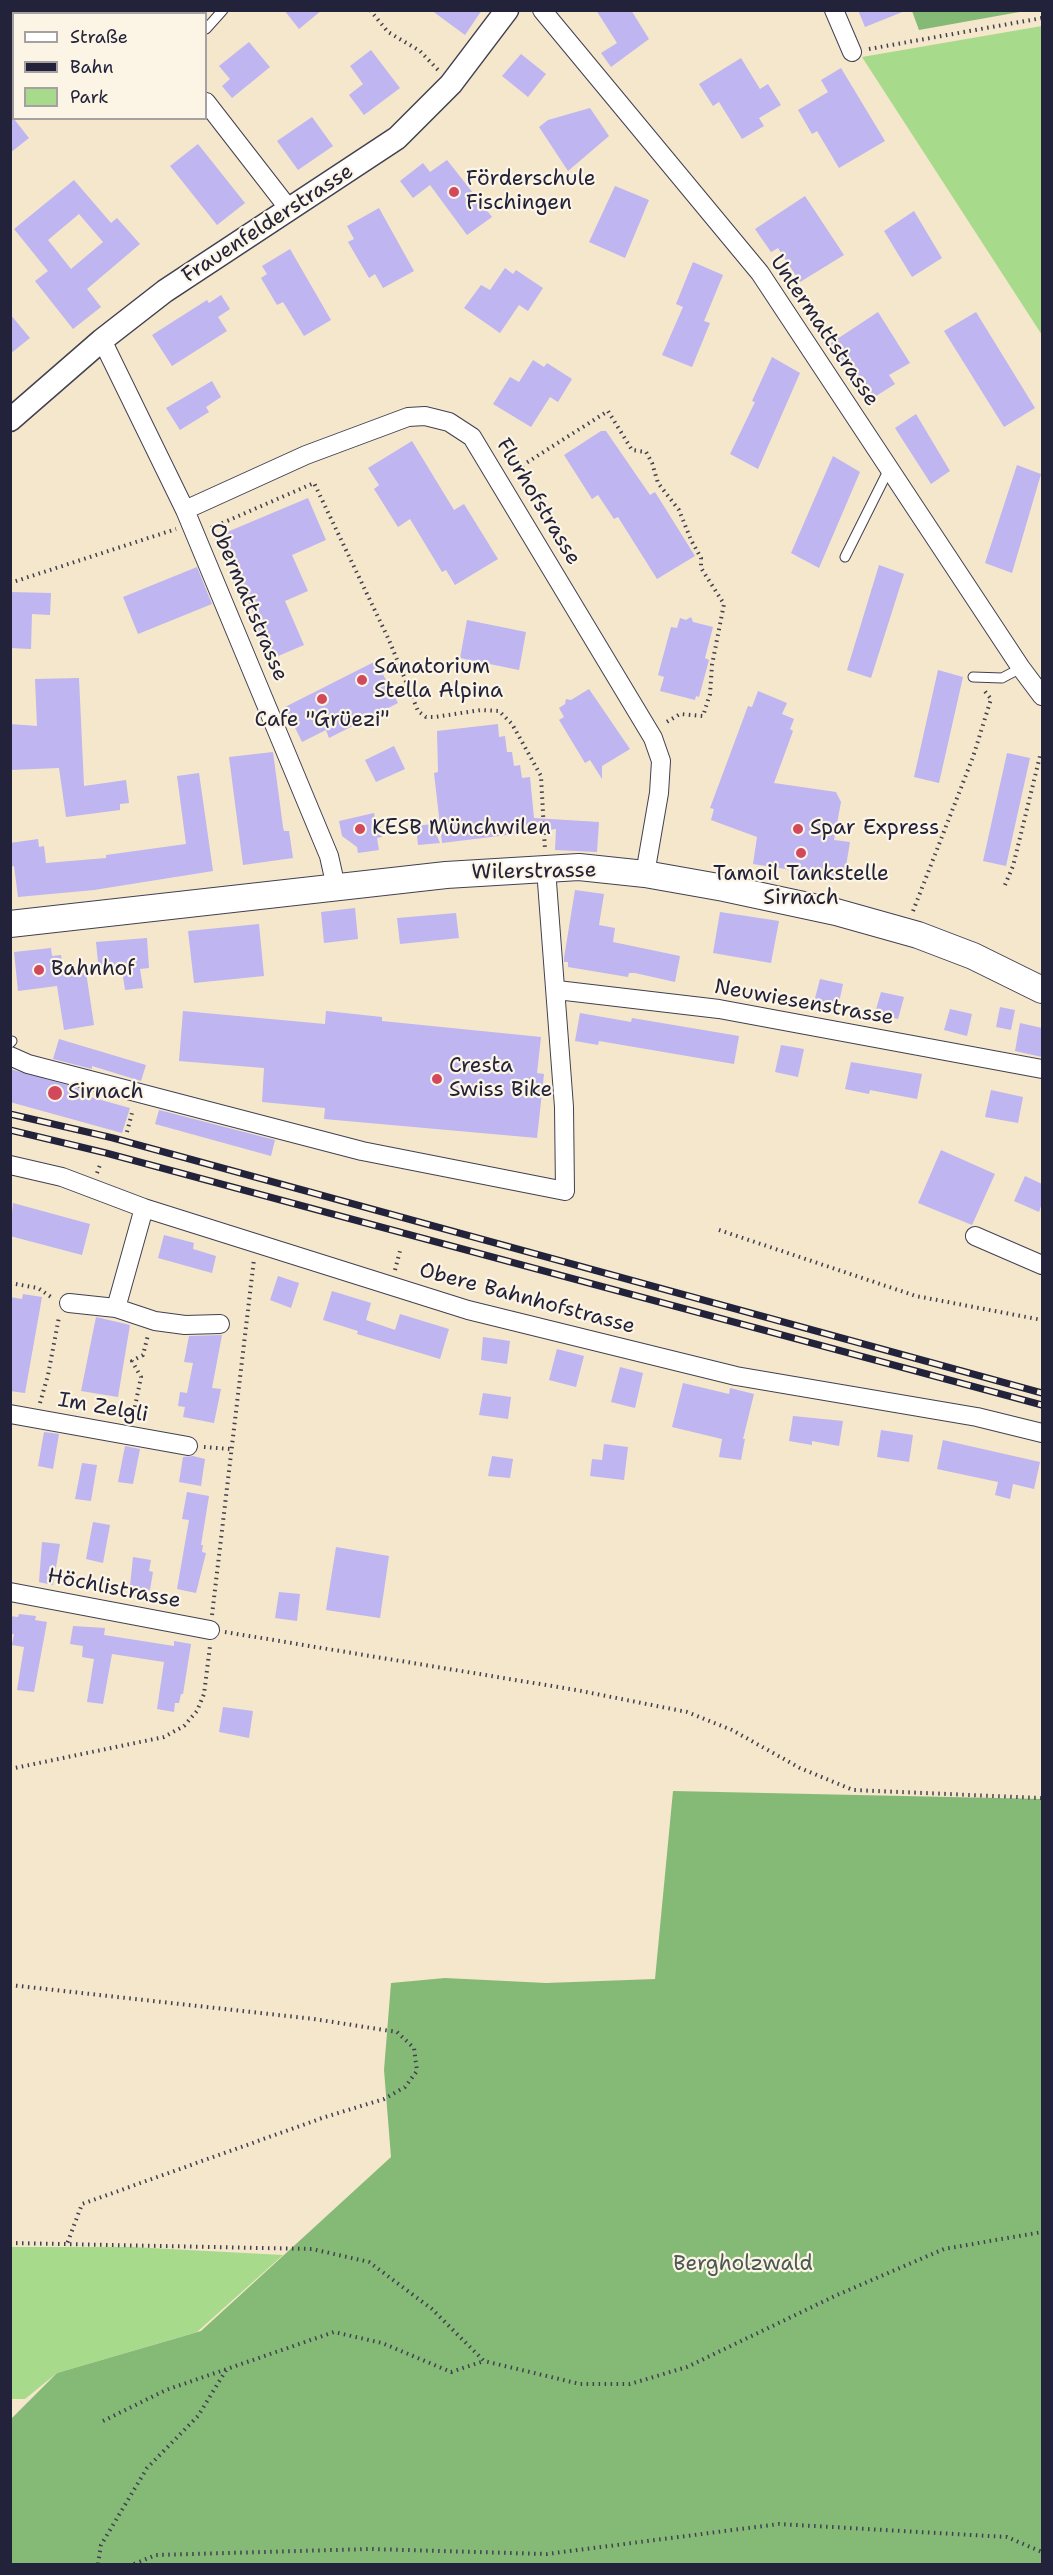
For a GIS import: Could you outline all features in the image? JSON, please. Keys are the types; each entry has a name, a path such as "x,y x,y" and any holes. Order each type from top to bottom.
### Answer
{"main road":[{"name":"Wilerstrasse","path":"10,924 446,875 579,867 645,874 802,904 905,931 973,956 1042,990"}],"street":[{"name":"Frauenfelderstrasse","path":"10,420 102,340 165,291 397,138 451,84 507,10"},
{"name":"Untermattstrasse","path":"542,10 760,273 1021,668 1042,696"},
{"path":"834,10 852,52"},
{"path":"207,103 289,209"},
{"name":"Obermattstrasse","path":"102,340 191,523 329,856 336,887"},
{"name":"Flurhofstrasse","path":"191,523 306,454 408,417 425,416 448,422 471,437 653,738 661,761 659,793 645,874"},
{"path":"11,1046 28,1064 362,1151 565,1191 564,1107 557,990 546,869"},
{"name":"Neuwiesenstrasse","path":"557,990 719,1009 1042,1069"},
{"name":"Obere Bahnhofstrasse","path":"10,1165 62,1177 144,1208 468,1310 736,1376 977,1417 1042,1433"},
{"path":"116,1308 144,1208"},
{"path":"975,1236 1042,1265"},
{"path":"66,1302 116,1308 154,1321 185,1325 220,1324"},
{"name":"Im Zelgli","path":"10,1414 188,1446"},
{"name":"Höchlistrasse","path":"10,1592 210,1636"}],"lane":[{"path":"207,28 223,10"},
{"path":"845,557 889,469"},
{"path":"974,677 1002,678 1021,668"}],"path":[{"path":"370,10 388,32 420,51 451,84"},
{"path":"852,52 1042,18"},
{"path":"499,480 608,411 632,450 645,452 657,472 658,483 684,520 691,540 702,558 701,568 724,604 712,665 710,694 703,716 684,714"},
{"path":"10,583 314,483 389,640 418,711 426,717 481,710 499,711 512,724 541,776 546,869"},
{"path":"905,931 973,757 991,699 974,677"},
{"path":"1005,885 1013,866 1041,752"},
{"path":"719,1230 916,1296 1042,1320"},
{"path":"10,1769 164,1737 184,1726 197,1711 204,1694 230,1449 257,1243"},
{"path":"10,1283 38,1288 66,1302 48,1375 34,1418"},
{"path":"121,1434 124,1423 134,1412 141,1377 132,1360 143,1355 146,1345"},
{"path":"188,1446 230,1449"},
{"path":"241,1634 687,1712 732,1730 800,1768 853,1790 1042,1798"},
{"path":"10,1985 397,2032 414,2048 417,2071 405,2087 384,2099 325,2117 82,2204 67,2244"},
{"path":"10,2243 312,2249 369,2262 432,2309 484,2361 580,2384 630,2384 687,2367 837,2295 944,2249 1042,2232"},
{"path":"103,2421 166,2390 228,2366 334,2332 382,2343 452,2372 484,2361"},
{"path":"98,2565 101,2545 147,2468 198,2416 228,2366"},
{"path":"134,2565 156,2555 358,2549 547,2554 779,2524 1007,2537 1042,2552"}],"green space":[{"path":"912,10 1025,11 919,30"},
{"path":"1042,26 1042,335 862,57"},
{"name":"Bergholzwald","path":"673,1791 1042,1799 1042,2564 11,2564 11,2419 57,2373 201,2331 391,2157 384,2070 391,1983 445,1978 546,1983 655,1979"},
{"path":"11,2247 132,2247 283,2255 197,2332 57,2373 25,2399 11,2399"}],"building":[{"path":"284,10 322,10 299,29"},
{"path":"431,10 482,10 465,35"},
{"path":"596,10 631,10 649,39 611,67 601,53 617,43"},
{"path":"858,10 905,10 905,11 865,27"},
{"path":"249,42 270,67 232,98 222,86 230,79 219,66"},
{"path":"371,50 400,88 364,115 349,95 363,84 350,66"},
{"path":"521,54 546,74 528,97 502,76"},
{"path":"741,58 760,89 768,84 781,105 759,118 764,126 742,139 719,102 713,106 699,84"},
{"path":"841,68 885,141 839,168 817,131 812,134 798,110 828,92 821,80"},
{"path":"590,108 609,136 568,171 539,127 548,120"},
{"path":"10,114 12,120 15,120 29,138 10,153"},
{"path":"312,117 333,146 298,170 277,141"},
{"path":"198,144 245,203 217,225 170,166"},
{"name":"Förderschule Fischingen","path":"447,160 492,217 467,235 430,185 413,198 400,181 423,163 430,172"},
{"path":"74,180 111,223 117,218 140,244 87,289 101,307 73,329 35,281 48,271 14,229","holes":["79,214 103,242 71,269 48,240"]},
{"path":"615,186 649,200 625,258 589,242"},
{"path":"805,196 844,255 800,282 778,248 771,252 755,229"},
{"path":"379,208 414,271 383,288 375,274 369,278 348,242 354,239 347,226"},
{"path":"914,211 942,258 912,277 884,231"},
{"path":"290,249 331,320 304,336 283,302 277,305 261,278 267,274 262,266"},
{"path":"693,262 723,275 704,321 710,323 692,367 662,355 683,307 676,304"},
{"path":"505,268 513,274 516,270 543,288 528,311 519,305 500,333 464,308 481,285 490,290"},
{"path":"221,295 230,309 218,317 227,331 172,366 152,335 207,300 209,303"},
{"path":"878,312 910,363 889,375 895,384 873,398 851,364 844,368 828,345"},
{"path":"976,312 1035,408 1004,427 944,331"},
{"path":"10,314 30,338 10,354"},
{"path":"772,357 800,373 758,469 730,454 755,402 752,401"},
{"path":"533,360 544,367 547,363 572,379 558,402 550,397 531,427 493,404 510,377 519,382"},
{"path":"212,381 221,397 206,407 209,412 180,430 166,408"},
{"path":"916,414 950,471 931,484 895,428"},
{"path":"601,431 606,431 650,495 655,492 695,556 657,579 618,517 614,519 598,495 592,499 564,455"},
{"path":"412,441 454,510 464,504 498,559 455,585 446,570 442,572 410,519 398,527 374,489 379,485 368,468"},
{"path":"833,456 860,472 819,568 791,553"},
{"path":"1017,465 1041,474 1012,573 985,563"},
{"path":"308,498 326,540 292,555 308,591 285,601 304,645 269,660 253,621 256,620 220,535"},
{"path":"879,565 904,574 871,678 847,670"},
{"path":"197,567 212,604 138,634 123,597"},
{"path":"10,592 51,593 50,615 32,614 31,649 10,648"},
{"path":"691,617 693,622 713,627 705,658 709,660 699,697 696,696 695,700 660,691 664,677 658,675 671,627 677,628 680,618 686,620"},
{"path":"467,620 526,632 519,670 460,658"},
{"path":"376,661 398,703 329,738 326,730 302,742 285,707"},
{"path":"938,670 963,677 939,783 914,777"},
{"path":"79,678 84,786 126,780 129,803 120,804 120,810 66,817 59,768 10,770 10,724 37,726 35,679"},
{"path":"589,689 630,749 602,766 602,779 590,760 585,763 559,720 564,717 559,708 565,704 566,699 571,700"},
{"path":"758,691 787,703 782,714 794,719 790,729 793,731 774,783 836,792 841,802 834,840 850,842 844,878 753,864 757,837 711,820 714,809 710,808 748,706 752,707"},
{"path":"498,724 499,737 505,736 507,752 512,752 514,766 520,765 522,778 530,777 534,818 599,822 597,852 555,850 556,829 442,843 434,773 438,772 437,731"},
{"path":"394,746 405,769 376,782 365,760"},
{"path":"273,752 283,827 284,831 289,831 293,858 243,865 229,757"},
{"path":"1007,753 1030,758 1006,866 983,861"},
{"path":"199,773 213,871 94,890 18,897 14,866 10,867 10,843 38,839 39,847 44,846 46,863 106,858 106,855 186,844 177,776"},
{"name":"KESB Münchwilen","path":"374,813 375,820 379,820 382,837 377,838 379,850 358,853 357,847 342,836 339,821"},
{"path":"432,824 440,843 418,845 416,826"},
{"path":"575,890 604,894 599,925 615,928 613,942 680,956 675,982 635,973 629,973 628,977 568,967 568,962 564,962 564,958"},
{"path":"355,908 358,939 324,943 321,912"},
{"path":"720,912 779,921 771,963 713,953"},
{"path":"456,913 459,938 400,944 397,918"},
{"path":"259,924 264,976 194,983 188,931"},
{"path":"147,938 149,968 140,969 143,988 125,990 122,970 99,972 96,942"},
{"path":"51,948 52,956 61,955 64,976 86,972 94,1025 64,1030 57,986 18,991 14,952"},
{"path":"820,979 843,984 837,1012 813,1006"},
{"path":"881,992 904,997 898,1019 875,1013"},
{"path":"1000,1007 1015,1010 1011,1030 996,1027"},
{"path":"950,1009 972,1014 967,1036 944,1030"},
{"name":"Cresta Swiss Bike","path":"183,1011 325,1024 326,1011 382,1017 382,1021 541,1037 537,1073 544,1074 537,1138 324,1119 325,1108 262,1102 264,1068 179,1061"},
{"path":"580,1013 631,1022 632,1018 739,1036 734,1064 599,1041 598,1045 575,1041"},
{"path":"1020,1023 1042,1028 1042,1057 1015,1051"},
{"path":"59,1039 146,1065 141,1081 92,1066 92,1069 53,1059"},
{"path":"781,1045 804,1049 798,1077 775,1072"},
{"path":"851,1062 922,1074 917,1099 870,1090 869,1094 845,1089"},
{"path":"10,1069 85,1090 83,1095 130,1108 122,1133 10,1102"},
{"path":"991,1090 1023,1097 1018,1123 985,1117"},
{"path":"159,1110 275,1140 271,1156 155,1124"},
{"path":"941,1150 995,1174 972,1225 918,1203"},
{"path":"1025,1176 1042,1184 1042,1203 1039,1212 1014,1201"},
{"path":"13,1203 90,1224 82,1255 10,1236"},
{"path":"164,1235 194,1243 193,1249 216,1256 212,1273 158,1258"},
{"path":"278,1276 299,1283 291,1308 270,1300"},
{"path":"332,1291 371,1303 366,1320 395,1330 400,1314 449,1329 440,1359 357,1334 358,1331 323,1320"},
{"path":"23,1294 42,1297 25,1393 10,1391 10,1297 22,1299"},
{"path":"96,1317 130,1325 118,1397 81,1391"},
{"path":"222,1335 212,1388 221,1389 214,1423 183,1417 185,1407 178,1406 180,1392 187,1393 193,1363 184,1362 189,1336"},
{"path":"483,1337 510,1341 507,1364 481,1360"},
{"path":"557,1349 584,1356 576,1387 549,1380"},
{"path":"620,1367 643,1373 635,1408 611,1402"},
{"path":"683,1383 729,1394 730,1388 754,1394 743,1439 745,1439 741,1460 719,1457 722,1439 672,1427"},
{"path":"483,1393 511,1397 508,1419 479,1415"},
{"path":"793,1416 843,1421 839,1446 812,1441 812,1445 789,1441"},
{"path":"881,1430 913,1435 909,1462 877,1457"},
{"path":"44,1432 59,1434 53,1469 38,1466"},
{"path":"943,1440 1040,1462 1034,1489 1013,1484 1010,1499 995,1495 998,1482 937,1469"},
{"path":"604,1444 628,1447 624,1480 590,1476 592,1459 602,1460"},
{"path":"125,1446 140,1449 133,1484 118,1482"},
{"path":"193,1456 205,1459 201,1486 179,1482 183,1457"},
{"path":"492,1456 513,1459 510,1478 488,1476"},
{"path":"82,1463 97,1465 91,1501 75,1499"},
{"path":"187,1492 209,1496 201,1545 203,1545 202,1552 206,1553 196,1593 177,1589 189,1520 182,1519"},
{"path":"93,1522 110,1525 103,1563 86,1559"},
{"path":"42,1542 60,1544 53,1585 39,1582"},
{"path":"336,1547 389,1556 380,1618 326,1610"},
{"path":"133,1557 151,1560 149,1571 153,1572 150,1590 145,1589 144,1598 129,1596"},
{"path":"279,1592 300,1594 297,1621 275,1618"},
{"path":"19,1614 36,1616 35,1620 47,1622 34,1692 17,1690 24,1647 12,1645 14,1634 10,1634 10,1616 18,1617"},
{"path":"73,1626 105,1628 104,1635 174,1646 174,1641 191,1644 183,1694 181,1694 179,1703 175,1703 174,1712 157,1709 164,1662 112,1654 103,1704 87,1702 94,1659 82,1657 83,1646 70,1644"},
{"path":"223,1707 253,1711 249,1738 219,1732"}],"railway":[{"path":"10,1114 113,1138 1042,1393"},
{"path":"10,1130 106,1153 1042,1405"}],"place":[{"name":"Förderschule Fischingen","path":"454,192"},
{"name":"Sanatorium Stella Alpina","path":"362,680"},
{"name":"Cafe \"Grüezi\"","path":"322,699"},
{"name":"KESB Münchwilen","path":"360,829"},
{"name":"Spar Express","path":"798,829"},
{"name":"Tamoil Tankstelle Sirnach","path":"801,853"},
{"name":"Bahnhof","path":"39,970"},
{"name":"Cresta Swiss Bike","path":"437,1079"},
{"name":"Sirnach","path":"55,1093"}]}
